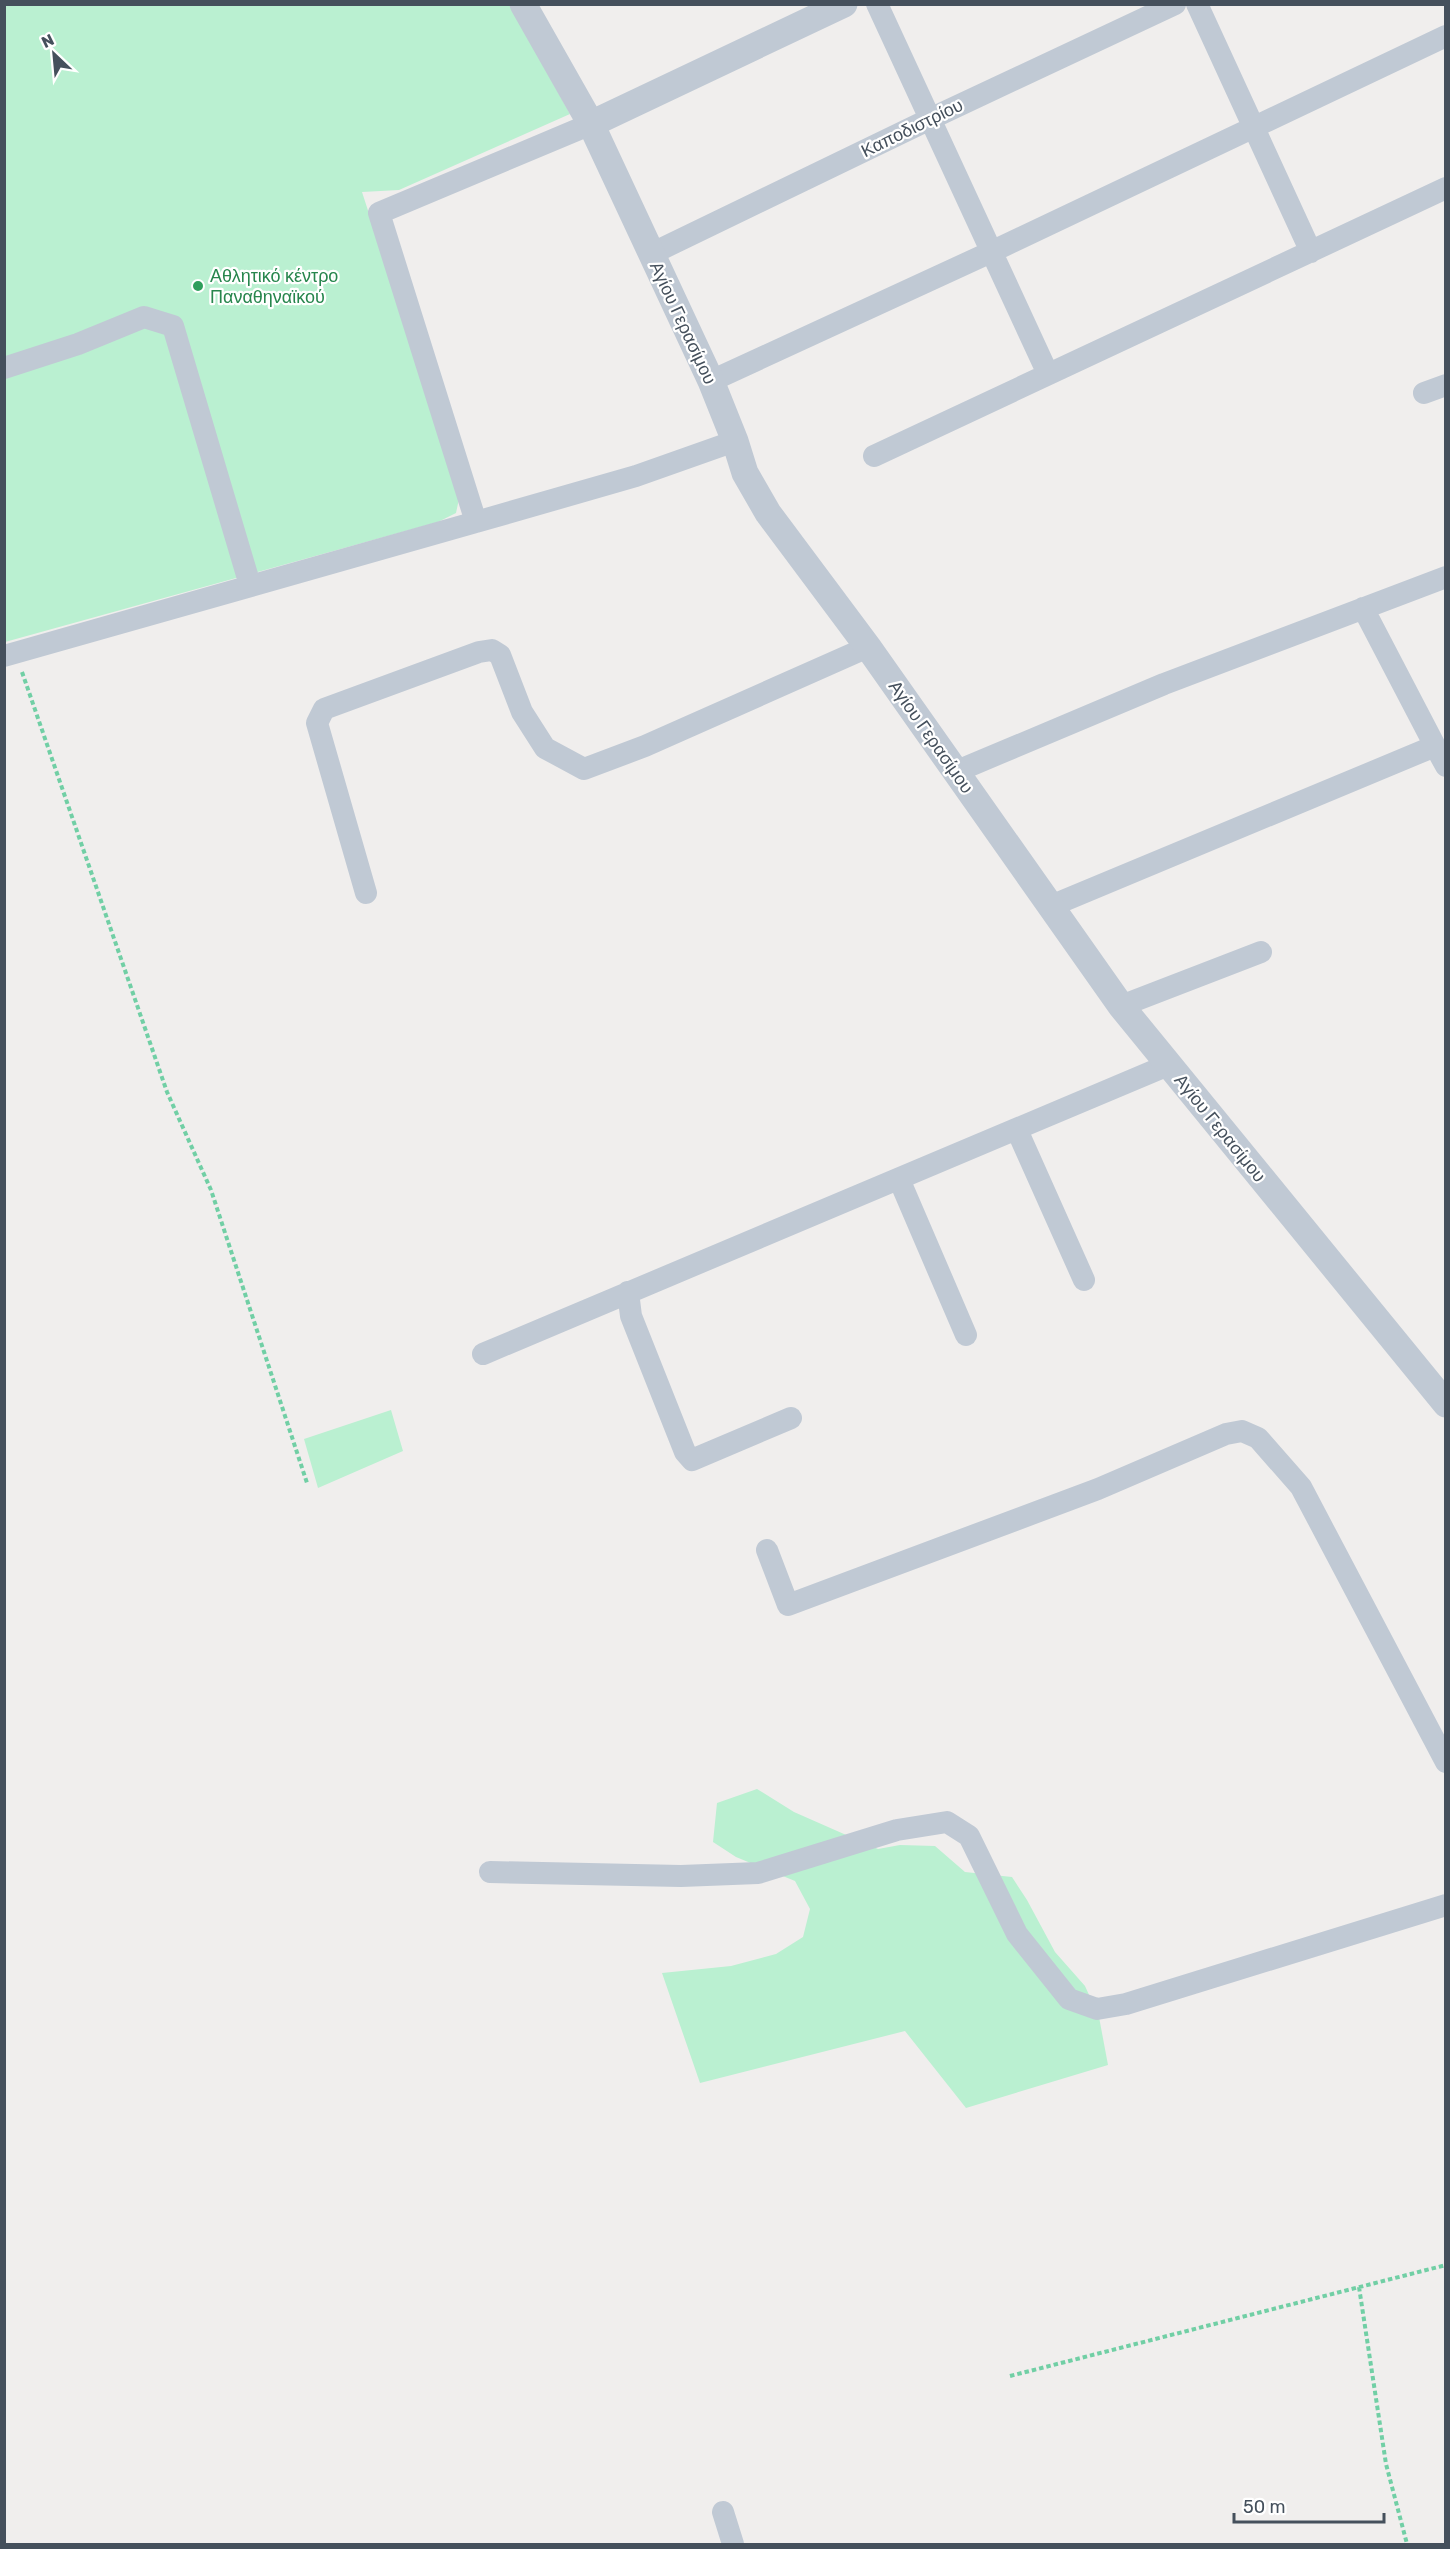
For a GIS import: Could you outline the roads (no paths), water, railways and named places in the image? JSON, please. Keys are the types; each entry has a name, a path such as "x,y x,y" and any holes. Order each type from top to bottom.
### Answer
{"street":[{"name":"Αγίου Γερασίμου","path":"523,4 591,124 711,381 745,473 768,513 868,647 1121,1006 1446,1404"},
{"path":"476,522 379,213 591,124 844,4"},
{"path":"877,4 1048,375"},
{"name":"Καποδιστρίου","path":"651,254 1175,4"},
{"path":"1197,4 1311,252"},
{"path":"711,381 991,252 1446,36"},
{"path":"874,456 1446,188"},
{"path":"4,368 78,345 144,317 173,326 250,585"},
{"path":"1424,393 1446,385"},
{"path":"10,655 636,476 735,441"},
{"path":"955,772 1164,684 1446,577"},
{"path":"1051,906 1440,756 1363,608"},
{"path":"366,893 317,723 324,709 479,652 492,650 500,655 522,712 545,748 584,770 645,746 868,647"},
{"path":"1121,1006 1260,952"},
{"path":"483,1354 1168,1065"},
{"path":"1017,1130 1084,1280"},
{"path":"899,1179 966,1335"},
{"path":"628,1292 631,1316 685,1452 692,1460 791,1418"},
{"path":"767,1550 788,1605 1098,1490 1226,1434 1242,1431 1258,1438 1301,1487 1446,1762"},
{"path":"490,1872 681,1876 758,1873 897,1830 947,1822 969,1836 1017,1934 1069,1999 1097,2009 1126,2004 1446,1905"},
{"path":"723,2512 733,2544"}],"place":[{"name":"Αθλητικό κέντρο Παναθηναϊκού","path":"198,286"}]}
